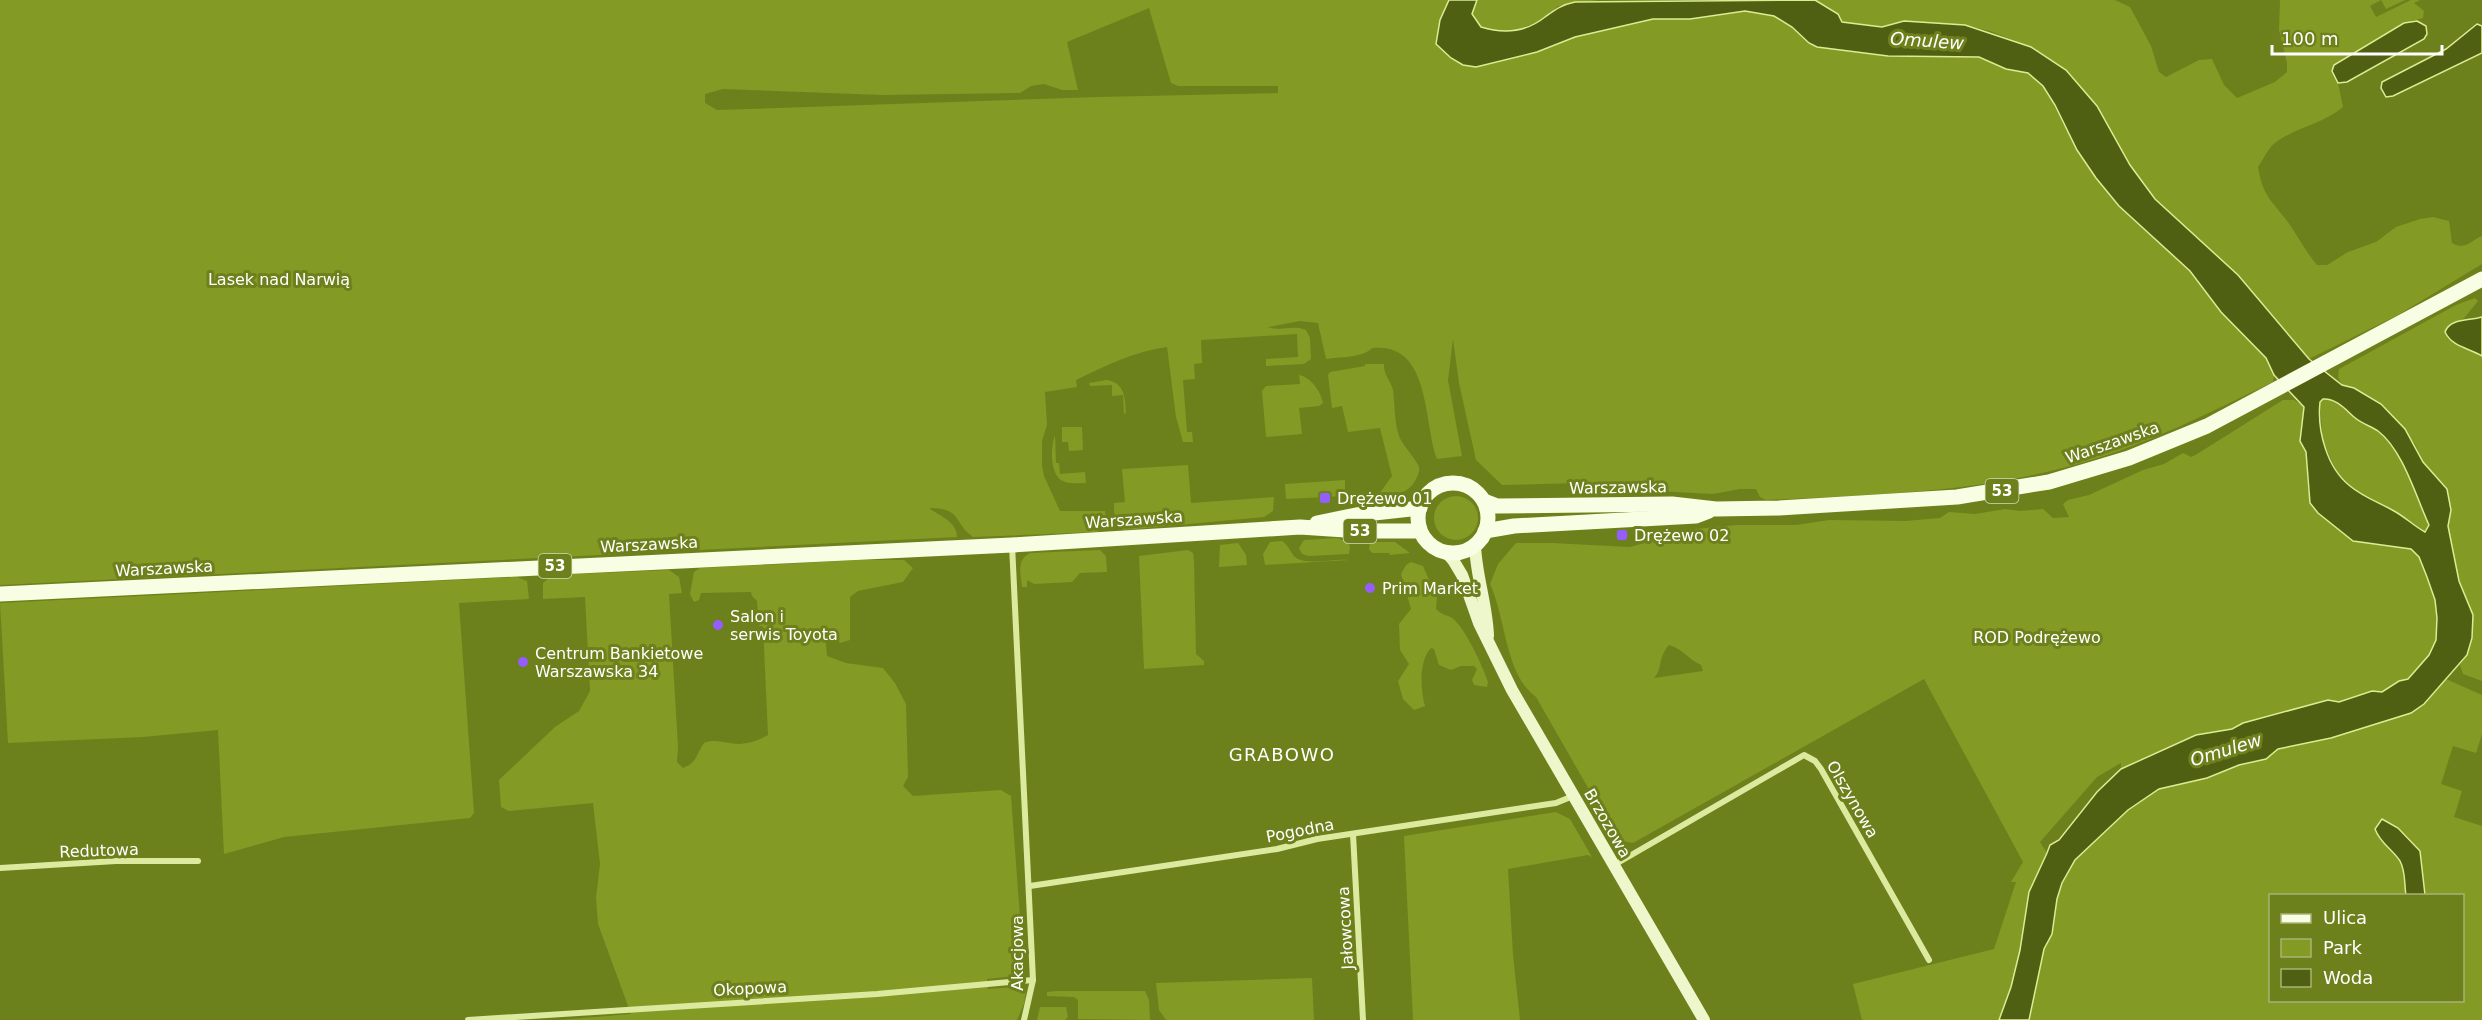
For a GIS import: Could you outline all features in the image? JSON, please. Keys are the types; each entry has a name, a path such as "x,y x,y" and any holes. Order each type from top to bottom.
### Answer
{"main road":[{"name":"Warszawska","path":"1484,501 1497,506 1672,504 1716,509 1917,501 2030,486 2091,470 2148,451 2206,426 2482,279"},
{"name":"53","path":"1420,508 1427,494 1446,483 1460,483 1469,486 1484,501"},
{"path":"1420,508 1420,531 1436,548 1459,552 1475,545 1485,531 1488,515 1484,501"},
{"name":"Warszawska","path":"0,594 1012,545 1300,526 1356,515 1420,508"},
{"name":"Warszawska","path":"1485,531 1514,526 1696,516 1716,509"},
{"name":"Warszawska","path":"1300,526 1360,531 1420,531"},
{"name":"Brzozowa","path":"1475,545 1477,571 1488,622 1488,640"},
{"name":"Brzozowa","path":"1445,551 1454,560 1462,575 1479,623 1512,690 1704,1020"}],"street":[{"name":"Akacjowa","path":"1012,545 1033,980 1024,1020"},
{"name":"Olszynowa","path":"1614,865 1804,755 1815,761 1821,769 1929,960"},
{"name":"Pogodna","path":"1030,886 1253,853 1317,839 1556,803 1574,796"},
{"name":"Jałowcowa","path":"1353,834 1363,1020"},
{"name":"Redutowa","path":"0,867 117,861 198,861"},
{"name":"Okopowa","path":"468,1020 878,994 1033,980"}],"green space":[{"name":"Lasek nad Narwią","path":"0,0 1449,0 1476,67 1537,52 1575,37 1653,19 1690,19 1745,11 1774,16 1817,47 1888,56 1979,57 2006,69 2028,73 2043,86 2096,178 2119,206 2190,271 2221,312 2266,358 2274,375 2273,382 2155,437 2081,463 2042,473 1964,487 1925,491 1766,500 1760,497 1756,489 1740,489 1713,494 1636,490 1579,483 1502,485 1476,460 1459,383 1453,339 1448,380 1462,456 1437,459 1421,387 1415,370 1405,357 1391,349 1372,348 1363,354 1326,359 1318,323 1300,321 1268,327 1306,330 1310,338 1311,359 1304,364 1266,366 1266,359 1298,357 1297,334 1201,340 1202,363 1194,364 1195,379 1183,380 1187,432 1192,432 1193,442 1183,442 1176,417 1167,347 1143,352 1109,364 1076,380 1077,387 1045,392 1047,425 1042,441 1044,476 1060,511 1105,511 1106,522 1098,532 973,537 953,513 929,508 951,523 957,537 0,585","holes":["1149,8 1171,83 1178,86 1278,86 1278,93 717,110 705,103 705,94 723,89 882,95 1020,93 1031,86 1044,84 1062,90 1078,90 1067,42"]},
{"path":"1477,0 1598,0 1558,6 1544,19 1517,30 1500,33 1481,27 1472,14"},
{"path":"1815,0 2115,0 2130,7 2151,46 2159,72 2166,77 2199,60 2212,59 2224,85 2237,98 2275,82 2287,72 2279,30 2280,0 2381,0 2370,6 2376,17 2411,0 2420,0 2414,3 2424,11 2423,18 2404,23 2332,71 2338,83 2343,107 2327,118 2275,143 2258,167 2260,177 2269,199 2317,265 2327,265 2348,252 2376,242 2396,227 2433,217 2449,221 2452,243 2457,245 2465,245 2482,236 2482,264 2398,315 2309,359 2238,275 2155,199 2130,165 2031,47 1990,31 1965,25 1904,21 1882,27 1842,22 1838,14"},
{"path":"2381,0 2405,0 2386,9"},
{"path":"2475,298 2478,301 2465,317 2445,333 2448,339 2482,356 2482,681 2463,674 2460,665 2467,655 2472,638 2473,615 2459,581 2448,526 2451,510 2447,489 2423,462 2415,444 2381,405 2354,388 2342,385 2338,377 2339,369 2456,305"},
{"path":"1365,364 1384,364 1393,390 1399,436 1419,467 1412,486 1400,493 1379,494 1392,476 1380,428 1348,432 1342,406 1332,408 1328,375 1330,372 1365,366"},
{"path":"1299,375 1308,379 1315,386 1323,403 1319,406 1299,408 1302,434 1266,437 1262,391 1266,386 1300,384"},
{"path":"1107,380 1121,388 1124,397 1126,413 1124,414 1123,395 1112,396 1112,385 1090,386 1089,383"},
{"path":"2323,399 2336,402 2387,439 2402,462 2429,525 2425,532 2352,488 2340,478 2323,442 2320,402"},
{"name":"ROD Podrężewo","path":"2283,400 2294,400 2305,407 2300,441 2306,452 2308,490 2343,534 2377,544 2411,549 2419,557 2435,600 2436,641 2429,655 2408,679 2399,681 2382,692 2372,691 2339,702 2328,700 2243,723 2232,729 2196,735 2121,769 2121,763 2097,777 2040,842 2047,853 2029,892 2020,950 2011,987 1999,1020 1862,1020 1853,984 1994,949 2016,882 2011,882 2023,862 1924,679 1633,843 1618,840 1536,697 1518,675 1490,584 1498,564 1516,543 1630,547 1648,542 1645,534 1676,533 1685,530 1737,525 1796,525 1829,520 1905,521 1940,518 1949,512 1975,514 2005,509 2020,511 2043,509 2053,518 2069,517 2063,504 2068,500 2089,495 2143,470 2164,464 2183,453 2191,457","holes":["1669,645 1701,665 1703,671 1654,678 1665,650"]},
{"path":"1062,427 1082,427 1083,450 1069,451 1068,442 1062,442"},
{"path":"1055,435 1056,463 1059,463 1060,474 1085,472 1086,483 1072,483 1059,478 1053,467 1052,459"},
{"path":"1188,465 1191,503 1274,497 1273,511 1264,517 1124,530 1118,525 1114,503 1125,502 1122,469"},
{"path":"1345,480 1345,496 1286,499 1285,484"},
{"path":"1456,496 1465,497 1472,502 1477,509 1477,527 1472,534 1465,539 1456,540 1447,539 1440,534 1435,527 1434,518 1435,509 1440,502 1447,497"},
{"path":"1337,538 1348,542 1349,554 1309,556 1302,554 1299,548 1304,540"},
{"path":"1282,541 1296,558 1304,561 1349,560 1265,565 1263,554 1270,542"},
{"path":"1370,542 1395,542 1410,553 1390,555 1389,553 1372,553 1369,549"},
{"path":"1238,543 1246,555 1247,565 1219,567 1220,545"},
{"path":"1100,550 1106,556 1107,572 1080,573 1072,582 1034,584 1027,580 1027,587 1022,587 1021,563 1030,553"},
{"path":"1188,550 1193,553 1194,561 1196,654 1204,661 1204,665 1144,669 1139,556"},
{"path":"904,560 913,568 903,582 858,591 850,597 850,640 840,643 825,633 827,656 846,663 883,668 895,683 906,704 908,777 903,786 913,796 1001,790 1011,796 1024,971 1014,976 987,979 988,989 1016,987 1026,991 1024,1004 1017,1020 559,1020 631,1014 598,924 596,898 600,864 593,803 509,811 501,807 499,780 555,727 579,711 590,691 585,597 543,599 543,583 552,575 669,570 679,577 682,593 669,594 677,762 683,768 694,760 704,743 717,741 743,744 768,735 763,626 759,626 757,601 751,592 701,593 699,600 694,602 690,594 694,572 700,568"},
{"path":"1411,562 1423,566 1437,598 1436,609 1452,618 1468,638 1488,682 1487,687 1474,685 1472,680 1477,669 1474,666 1461,666 1451,670 1439,665 1434,649 1431,648 1422,668 1422,692 1425,706 1414,710 1403,699 1398,681 1409,664 1400,650 1399,624 1411,609 1401,574 1406,565"},
{"path":"517,577 527,581 529,599 459,603 474,813 470,818 284,837 224,854 218,730 143,737 8,743 0,603"},
{"path":"2446,679 2482,695 2482,734 2476,753 2453,746 2441,784 2462,791 2454,817 2482,826 2482,1020 2029,1020 2044,949 2052,934 2057,899 2068,869 2128,810 2159,789 2207,778 2239,765 2266,759 2278,749 2331,738 2424,704"},
{"path":"1556,812 1570,819 1592,857 1588,855 1508,869 1513,955 1520,1020 1413,1020 1404,836"},
{"path":"1312,978 1314,1020 1166,1020 1159,1010 1156,983"},
{"path":"1145,991 1149,1000 1150,1020 1078,1019 1078,1000 1074,997 1047,996 1047,992"},
{"path":"1040,1007 1066,1007 1068,1017 1065,1020 1037,1020"}],"water":[{"name":"Omulew","path":"1449,0 1477,0 1472,14 1481,27 1498,31 1514,31 1530,26 1566,4 1575,2 1815,0 1838,14 1842,22 1882,27 1904,21 1965,25 2031,47 2066,70 2097,106 2130,165 2155,199 2238,275 2309,359 2342,385 2354,388 2381,404 2405,429 2423,462 2447,489 2451,510 2448,526 2459,581 2473,615 2472,638 2467,655 2424,704 2411,713 2331,738 2278,749 2266,759 2239,765 2207,778 2159,789 2128,810 2075,860 2062,883 2057,899 2052,934 2044,949 2029,1020 1999,1020 2011,987 2020,950 2029,892 2050,845 2059,840 2097,792 2121,769 2196,735 2232,729 2243,723 2328,700 2339,702 2372,691 2382,692 2399,681 2408,679 2429,655 2436,640 2435,600 2419,557 2411,549 2353,541 2318,513 2310,503 2306,452 2300,441 2304,407 2274,375 2266,358 2221,312 2190,271 2119,206 2077,150 2043,86 2028,73 2006,69 1979,57 1888,56 1817,47 1774,16 1745,11 1690,19 1653,19 1575,37 1537,52 1476,67 1463,65 1451,58 1436,44 1440,20","holes":["2328,399 2336,402 2387,439 2402,462 2429,525 2425,532 2398,513 2355,490 2335,469 2325,448 2320,425 2320,402"]},
{"path":"2417,21 2426,26 2427,34 2424,39 2347,82 2338,83 2332,71 2334,65 2404,23"},
{"path":"2477,24 2482,26 2482,53 2393,96 2386,97 2381,88 2382,82 2446,49"},
{"path":"2482,317 2482,356 2456,344 2445,332 2455,322"},
{"path":"2382,819 2398,828 2420,851 2425,894 2406,894 2402,865 2375,829"}],"place":[{"name":"Drężewo 01","path":"1325,498"},
{"name":"Drężewo 02","path":"1622,535"},
{"name":"Prim Market","path":"1370,588"},
{"name":"Salon i serwis Toyota","path":"718,625"},
{"name":"Centrum Bankietowe Warszawska 34","path":"523,662"}],"district":[{"name":"GRABOWO","path":"1282,755"}]}
